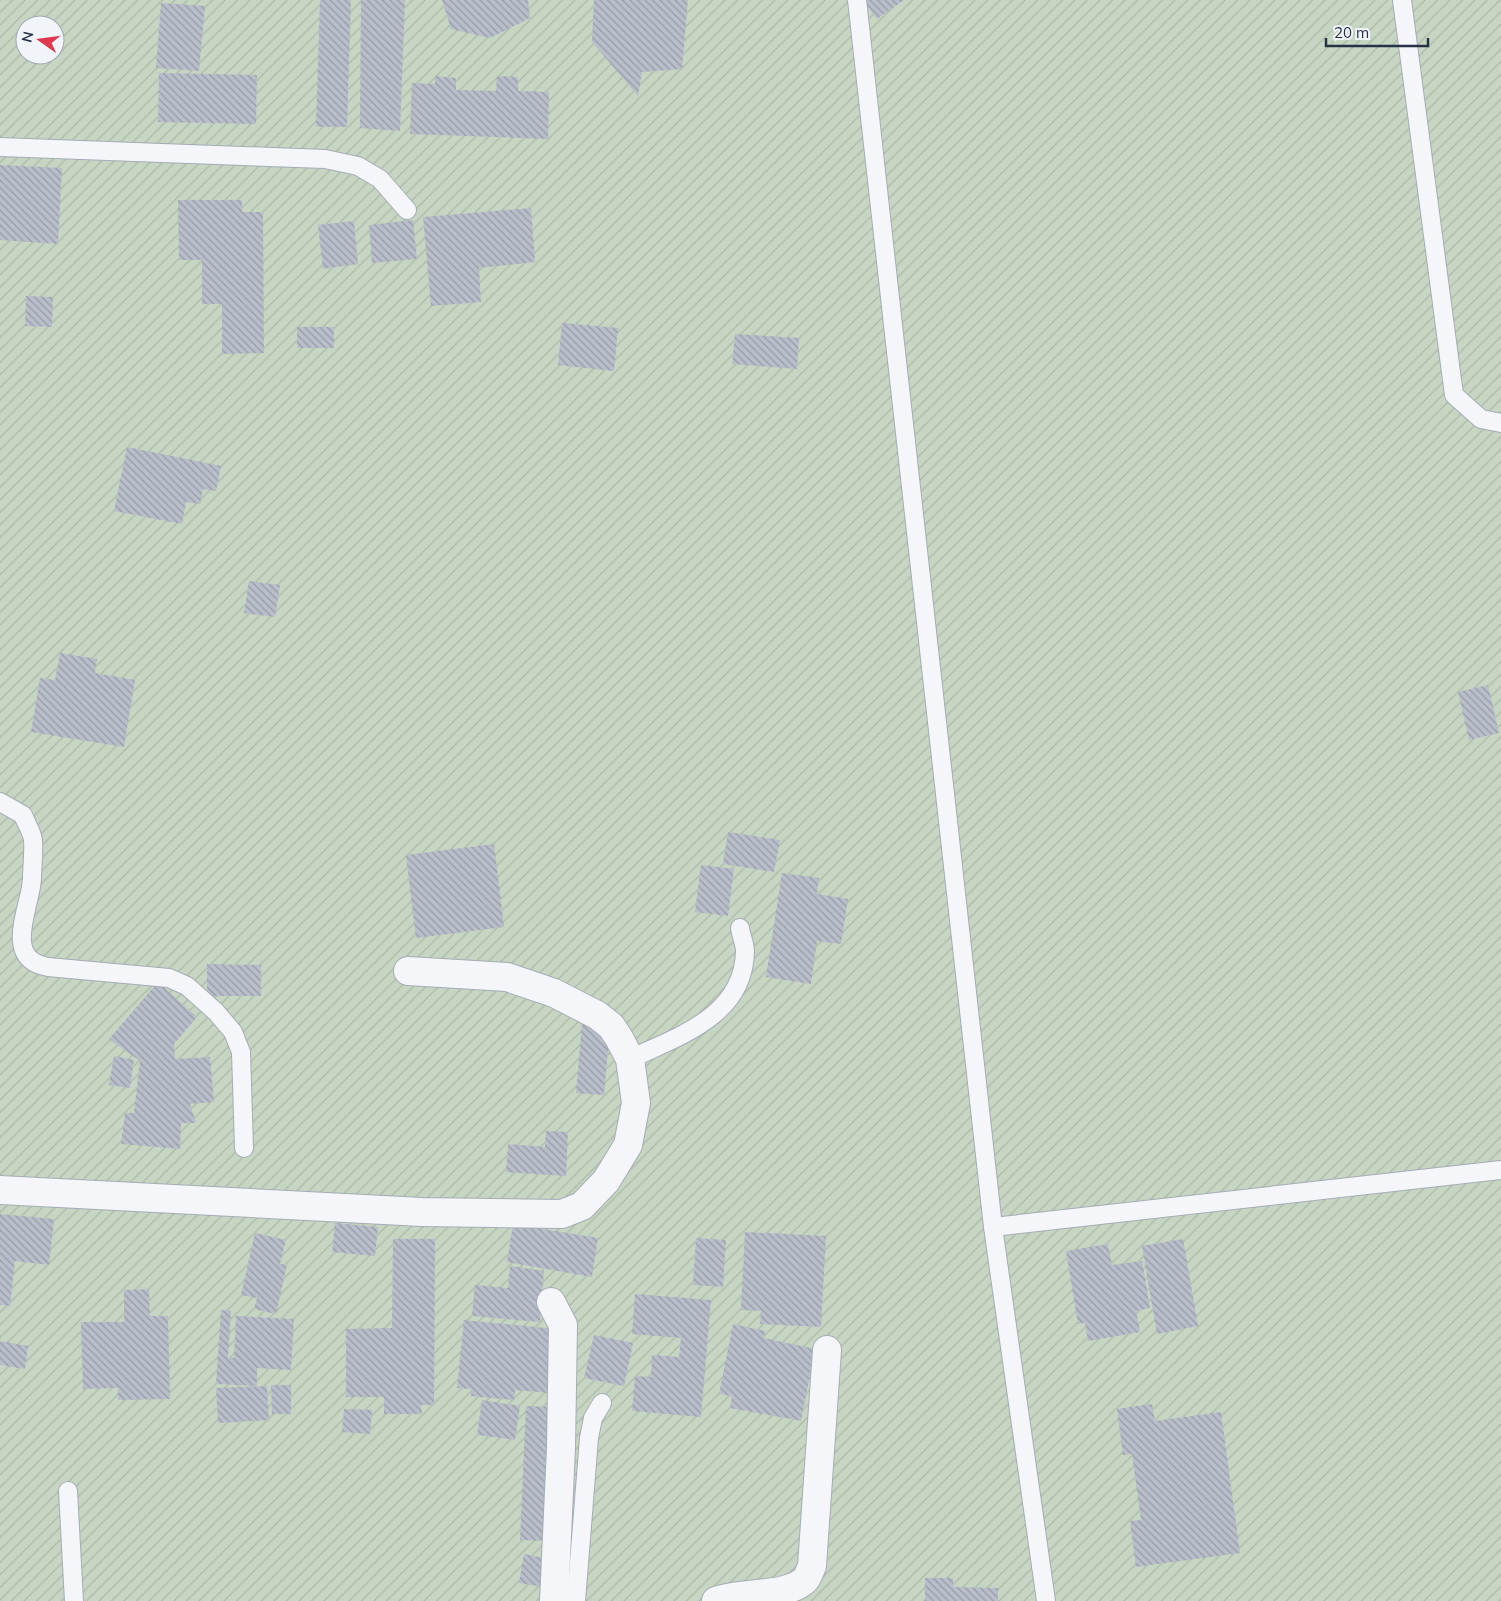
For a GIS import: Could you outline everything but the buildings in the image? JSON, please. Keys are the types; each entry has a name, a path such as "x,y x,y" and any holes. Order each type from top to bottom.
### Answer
{"street":[{"path":"0,1190 422,1212 562,1214 582,1206 606,1182 628,1145 636,1103 630,1059 611,1026 597,1015 554,993 507,977 408,971"},
{"path":"551,1302 563,1325 561,1448 554,1601"},
{"path":"716,1601 728,1596 790,1589 806,1580 812,1566 827,1350"}],"lane":[{"path":"856,0 992,1227 1046,1601"},
{"path":"1402,0 1454,395 1481,419 1501,423"},
{"path":"0,147 326,159 358,166 380,179 407,210"},
{"path":"0,802 23,815 33,840 32,882 24,916 21,940 27,958 39,966 169,978 187,986 216,1012 233,1032 241,1052 244,1148"},
{"path":"630,1059 698,1026 724,1008 735,989 745,951 740,928"},
{"path":"992,1227 1501,1170"},
{"path":"576,1601 589,1438 593,1418 602,1402"},
{"path":"68,1491 74,1601"}],"green space":[{"path":"0,0 1501,0 1501,1601 0,1601"}]}
